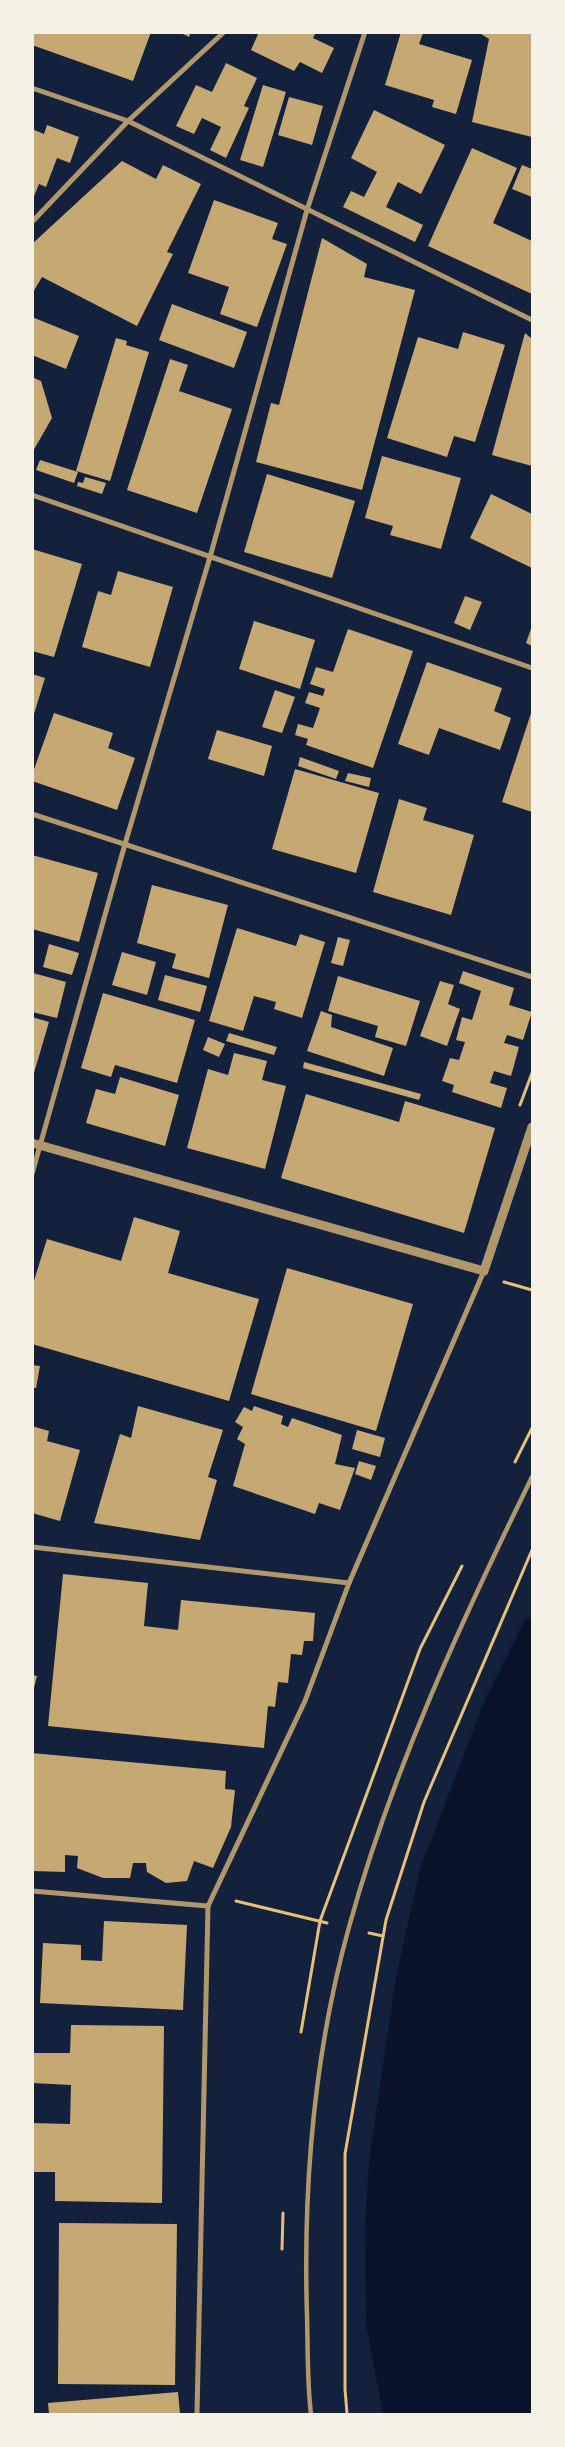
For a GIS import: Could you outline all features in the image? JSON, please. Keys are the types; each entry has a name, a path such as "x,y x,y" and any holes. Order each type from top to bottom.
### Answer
{"street":[{"path":"32,222 128,121 224,32"},
{"path":"32,1174 36,1144 210,557 307,210 365,32"},
{"path":"32,88 128,121 532,320"},
{"path":"32,495 532,668"},
{"path":"32,814 532,977"},
{"path":"197,2414 208,1906 305,1701 348,1584 484,1271 532,1126"},
{"path":"36,1144 484,1271"},
{"path":"311,2414 305,2246 311,2132 331,2008 349,1928 380,1826 442,1670 492,1559 532,1477"},
{"path":"32,1547 348,1584"},
{"path":"32,1891 208,1906"}],"path":[{"path":"347,2414 344,2389 345,2154 386,1920 424,1802 532,1550"},
{"path":"213,1895 383,1936"}],"water":[{"path":"532,1617 532,2414 383,2414 366,2325 365,2226 369,2160 396,1977 420,1869 484,1702 525,1620"}],"building":[{"path":"32,32 151,32 133,81 32,45"},
{"path":"179,32 191,32 189,37"},
{"path":"259,32 312,32 315,34 313,38 334,48 322,73 300,62 294,71 251,50"},
{"path":"401,32 423,33 419,44 472,60 456,114 432,107 434,100 385,85"},
{"path":"478,32 532,32 532,137 472,122 489,39"},
{"path":"226,63 257,78 244,106 249,108 226,158 210,150 221,127 202,118 194,134 176,126 196,85 212,92"},
{"path":"263,85 286,92 263,167 240,160"},
{"path":"289,97 323,106 312,145 278,135"},
{"path":"374,110 445,145 421,194 398,182 386,207 423,225 415,242 343,207 351,191 364,197 377,172 351,158"},
{"path":"47,125 79,137 70,163 57,158 46,187 39,184 32,201 32,129 44,134"},
{"path":"472,148 517,168 493,223 532,241 532,294 428,246"},
{"path":"122,161 156,179 163,165 201,184 167,252 173,254 137,326 42,277 32,294 32,244"},
{"path":"522,165 532,169 532,197 512,189"},
{"path":"214,200 278,223 272,239 287,244 257,327 220,314 229,287 188,273"},
{"path":"322,238 367,264 364,277 415,290 362,490 256,462 271,403 279,405"},
{"path":"172,304 247,332 234,368 159,340"},
{"path":"32,317 79,336 66,369 32,355"},
{"path":"463,332 505,345 475,442 454,436 447,457 387,438 418,337 458,349"},
{"path":"525,333 532,339 532,466 492,455"},
{"path":"116,338 127,341 126,345 149,352 110,481 76,471"},
{"path":"170,359 188,365 179,391 232,409 197,513 127,490"},
{"path":"32,377 41,381 52,418 32,453"},
{"path":"382,456 461,478 441,549 390,535 393,526 365,518"},
{"path":"40,460 78,472 74,483 36,470"},
{"path":"267,474 355,501 332,578 244,552"},
{"path":"85,477 106,483 102,494 77,486 78,482 83,483"},
{"path":"491,494 532,514 532,568 470,538"},
{"path":"32,549 82,564 54,657 32,651"},
{"path":"118,571 173,587 150,667 82,647 98,591 111,595"},
{"path":"465,596 482,602 470,630 454,623"},
{"path":"254,621 315,640 300,689 239,669"},
{"path":"532,626 532,646 526,643"},
{"path":"348,629 413,651 373,768 306,745 308,739 295,735 298,724 313,728 320,708 305,703 309,692 323,696 325,689 310,684 316,667 333,672"},
{"path":"427,662 502,688 494,711 511,718 500,750 439,728 429,755 398,744"},
{"path":"32,674 45,678 34,714 32,714"},
{"path":"275,690 295,697 282,733 262,727"},
{"path":"532,710 532,812 502,802"},
{"path":"54,713 113,733 108,748 135,758 117,810 32,781 32,775"},
{"path":"217,730 272,746 264,776 208,759"},
{"path":"300,757 339,771 336,779 298,766"},
{"path":"295,769 379,793 356,873 272,849"},
{"path":"348,773 371,778 369,787 345,781"},
{"path":"399,799 427,808 423,820 474,835 451,915 373,892"},
{"path":"32,855 98,873 79,942 32,929"},
{"path":"152,885 228,905 209,978 172,968 176,954 137,943"},
{"path":"237,928 296,946 300,934 325,942 302,1018 274,1009 276,1002 254,996 243,1031 209,1021"},
{"path":"338,937 350,940 343,966 331,963"},
{"path":"49,944 79,953 72,975 43,967"},
{"path":"122,952 156,962 147,995 112,985"},
{"path":"463,971 514,988 509,1005 532,1012 523,1040 507,1035 504,1043 519,1047 511,1076 494,1071 490,1083 507,1088 501,1108 452,1092 454,1085 442,1081 450,1058 459,1060 465,1042 456,1040 462,1017 472,1020 481,991 459,983"},
{"path":"33,973 66,982 57,1018 32,1012"},
{"path":"165,975 207,986 200,1012 158,1000"},
{"path":"338,976 420,1001 406,1046 375,1037 378,1026 328,1011"},
{"path":"440,981 454,985 448,1004 460,1009 447,1046 420,1036"},
{"path":"103,993 195,1020 177,1083 115,1065 111,1077 81,1068"},
{"path":"321,1011 332,1015 331,1027 393,1048 384,1076 307,1051"},
{"path":"32,1017 49,1022 34,1073 32,1073"},
{"path":"229,1033 277,1047 274,1055 226,1041"},
{"path":"208,1037 225,1044 219,1057 203,1050"},
{"path":"234,1053 267,1061 262,1080 286,1086 265,1169 187,1148 208,1069 228,1075"},
{"path":"304,1062 421,1094 419,1100 303,1068"},
{"path":"120,1077 179,1095 165,1146 86,1123 96,1089 115,1094"},
{"path":"306,1094 399,1122 405,1101 495,1128 464,1233 281,1178"},
{"path":"134,1217 180,1231 168,1273 259,1299 229,1401 32,1344 32,1287 47,1239 121,1261"},
{"path":"287,1268 413,1304 376,1431 251,1394"},
{"path":"32,1365 40,1366 36,1388 32,1388"},
{"path":"138,1406 223,1430 208,1477 217,1480 200,1540 94,1523 120,1434 131,1438"},
{"path":"254,1406 283,1416 281,1424 288,1427 292,1418 342,1435 335,1464 355,1468 340,1510 319,1503 315,1514 233,1486 245,1444 237,1439 243,1427 235,1422 244,1407 252,1411"},
{"path":"32,1426 49,1431 47,1441 80,1450 60,1521 32,1513"},
{"path":"357,1430 385,1438 380,1457 352,1449"},
{"path":"359,1461 376,1466 371,1480 355,1474"},
{"path":"63,1574 148,1583 144,1626 178,1630 181,1600 315,1613 313,1641 304,1641 302,1655 291,1654 288,1683 278,1682 275,1707 268,1706 264,1748 48,1726"},
{"path":"32,1675 37,1676 33,1692 32,1692"},
{"path":"32,1753 226,1771 225,1789 235,1790 231,1827 213,1868 194,1861 187,1881 166,1883 147,1872 146,1863 133,1863 130,1878 103,1878 77,1868 78,1856 65,1855 65,1872 32,1871"},
{"path":"104,1921 187,1925 183,2010 40,2003 43,1943 81,1945 81,1960 102,1961"},
{"path":"71,2025 164,2026 162,2203 55,2201 55,2172 32,2172 32,2123 70,2124 71,2085 32,2083 32,2053 70,2053"},
{"path":"59,2223 177,2224 175,2385 58,2384"},
{"path":"178,2392 180,2414 49,2414 48,2403"}]}
